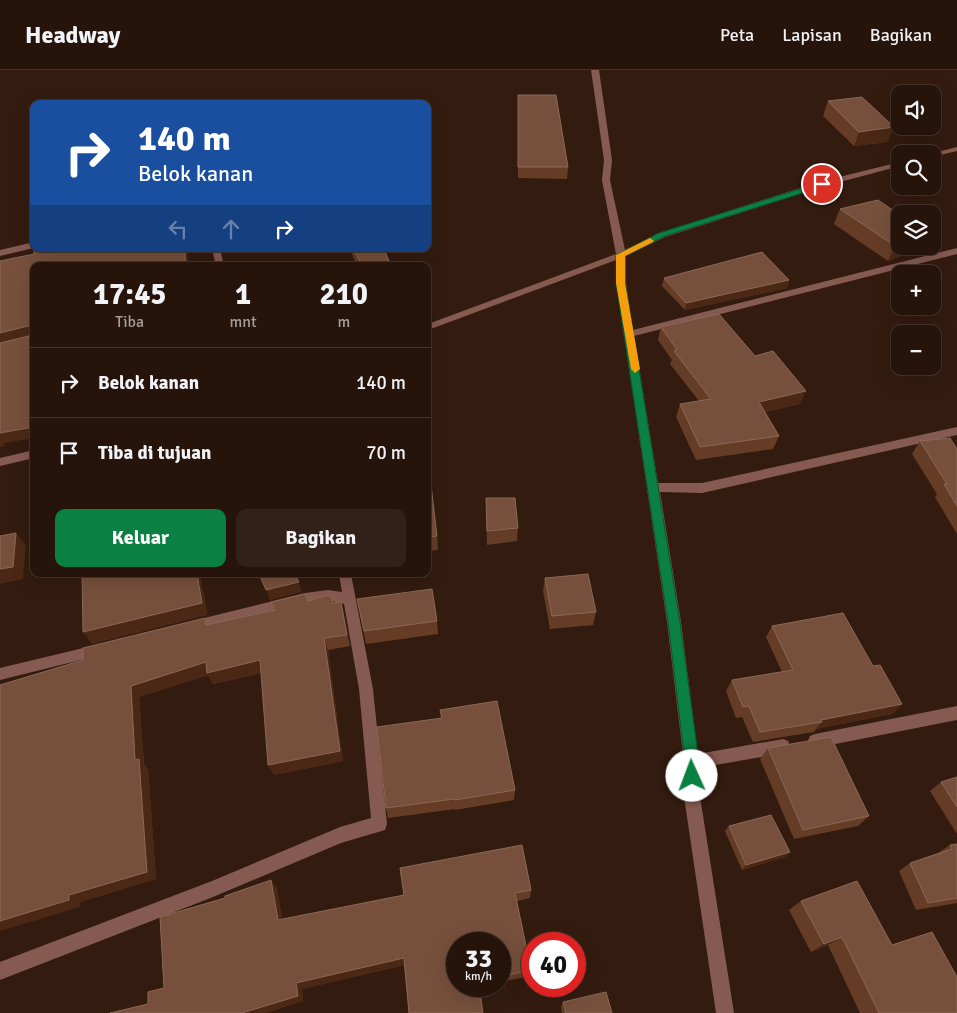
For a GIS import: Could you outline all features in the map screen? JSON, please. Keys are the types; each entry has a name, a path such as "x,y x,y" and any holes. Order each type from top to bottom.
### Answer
{"street":[{"path":"595,70 608,160 606,180 621,255 621,283 653,487 692,762 691,790 726,1013"},
{"path":"941,153 957,149"},
{"path":"431,326 621,255 662,235 822,184 891,166"},
{"path":"0,253 30,246"},
{"path":"629,334 957,251"},
{"path":"653,487 702,488 957,432"},
{"path":"0,462 30,455"},
{"path":"0,970 213,889 340,835 379,824 366,689 346,577"},
{"path":"176,631 305,599 328,595 350,599"},
{"path":"0,674 113,647"},
{"path":"692,762 875,730 957,713"}],"building":[{"path":"518,95 556,95 568,167 518,167"},
{"path":"862,97 891,124 891,127 859,132 828,101"},
{"path":"878,200 891,209 891,243 840,209"},
{"path":"34,252 185,252 186,262 30,262 30,327 28,326 0,333 0,261 34,254"},
{"path":"355,252 385,252 389,262 360,262"},
{"path":"762,252 789,280 686,303 664,278"},
{"path":"719,314 755,356 773,351 806,391 759,402 779,436 700,447 680,404 711,399 674,351 677,350 661,327"},
{"path":"30,332 30,428 0,433 0,343 29,336"},
{"path":"950,438 957,449 957,506 944,484 947,484 920,441"},
{"path":"431,485 437,536 431,537"},
{"path":"486,498 515,498 518,528 487,531"},
{"path":"16,533 13,567 0,569 0,536"},
{"path":"588,574 596,612 552,616 545,578"},
{"path":"82,577 198,577 202,603 83,632"},
{"path":"260,577 296,577 299,582 266,590"},
{"path":"432,589 437,621 364,631 357,599"},
{"path":"305,594 308,601 330,595 333,603 341,602 347,635 324,638 340,751 268,765 260,660 207,673 206,662 131,686 135,760 139,759 147,872 69,895 69,900 0,921 0,685 83,660 83,648 205,618 206,625 275,610 271,602"},
{"path":"843,613 873,666 880,665 902,704 821,720 822,722 760,732 749,706 743,707 732,680 793,670 772,626"},
{"path":"497,701 515,790 455,800 386,808 377,727 442,718 440,710"},
{"path":"831,737 869,816 803,830 768,748"},
{"path":"957,777 957,807 941,782"},
{"path":"771,815 790,852 746,865 729,826"},
{"path":"957,844 957,898 928,903 910,863 952,849 950,845"},
{"path":"522,845 531,890 515,893 523,932 521,932 521,972 511,975 511,932 446,932 446,997 481,997 483,1013 409,1013 404,958 296,983 298,996 242,1013 110,1013 148,1004 148,992 164,988 160,917 225,898 225,896 271,880 278,920 404,895 400,868"},
{"path":"857,881 892,945 932,932 957,977 957,1013 879,1013 842,937 824,944 801,901"},
{"path":"606,992 612,1013 566,1013 563,1002"}],"slow traffic":[{"path":"635,369 621,283 621,255 650,241"}],"route":[{"path":"692,776 692,762 674,622 621,283 621,255 662,235 822,184"}]}
